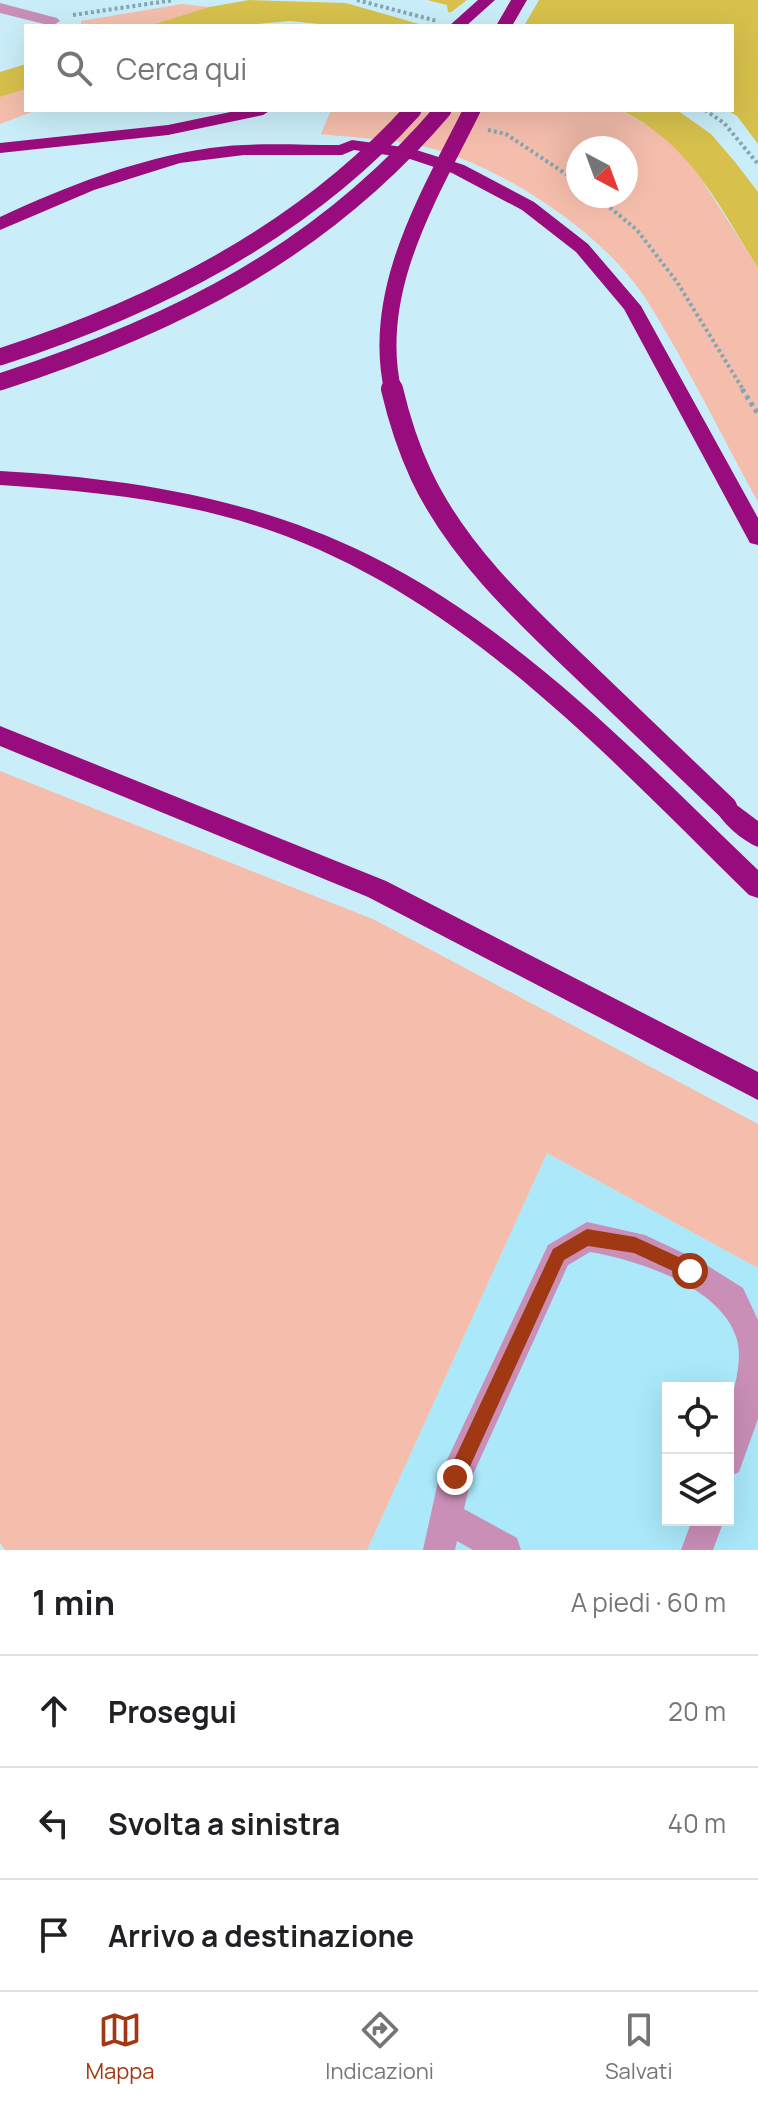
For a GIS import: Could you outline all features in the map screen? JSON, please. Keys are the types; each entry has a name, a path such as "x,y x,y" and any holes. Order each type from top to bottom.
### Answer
{"highway":[{"path":"449,24 489,0"},
{"path":"476,24 489,0"},
{"path":"505,24 519,0"},
{"path":"0,148 168,130 254,112"},
{"path":"0,357 118,311 197,275 261,239 364,162 411,112"},
{"path":"0,382 119,338 209,296 282,253 350,204 397,163 441,112"},
{"path":"471,112 400,266 389,325 391,392 414,462 448,523 501,591 758,836"},
{"path":"0,224 71,191 178,159 242,150 342,150 352,145 410,153 458,169 528,206 582,248 632,306 758,537"},
{"path":"0,478 133,488 210,505 333,547 406,586 502,651 758,887"},
{"path":"0,736 377,889 758,1087"}],"street":[{"path":"0,8 52,21"},
{"path":"439,1550 455,1477 558,1255 587,1237 635,1245 690,1271 732,1299 753,1342 750,1397 730,1454"},
{"path":"448,1518 505,1550"},
{"path":"697,1550 706,1526"}],"path":[{"path":"52,21 174,0"},
{"path":"357,0 449,24"},
{"path":"708,112 724,123 758,164"},
{"path":"610,208 637,230 677,282 758,414"}],"shaded area":[{"path":"249,0 346,3 419,24 290,21 154,24 209,7"},
{"path":"427,0 758,0 758,144 737,116 730,112 734,112 734,24 499,24 448,12 447,5"},
{"path":"182,4 209,7 154,24 81,24 81,21"},
{"path":"24,65 24,90 0,97 0,72"},
{"path":"24,90 24,112 32,112 0,124 0,97"},
{"path":"330,112 624,112 667,137 693,166 758,268 758,502 690,374 646,299 627,274 578,227 550,206 490,171 430,148 321,134"},
{"path":"625,112 680,112 711,134 735,162 758,192 758,268 701,178 667,141"},
{"path":"0,771 375,920 758,1124 758,1268 547,1153 367,1550 5,1550 0,1543"},
{"path":"547,1153 758,1268 758,1550 367,1550"}],"pier":[{"path":"467,0 539,0 525,24 485,24 446,16"}],"route":[{"path":"455,1477 558,1255 587,1237 635,1245 690,1271"}]}
